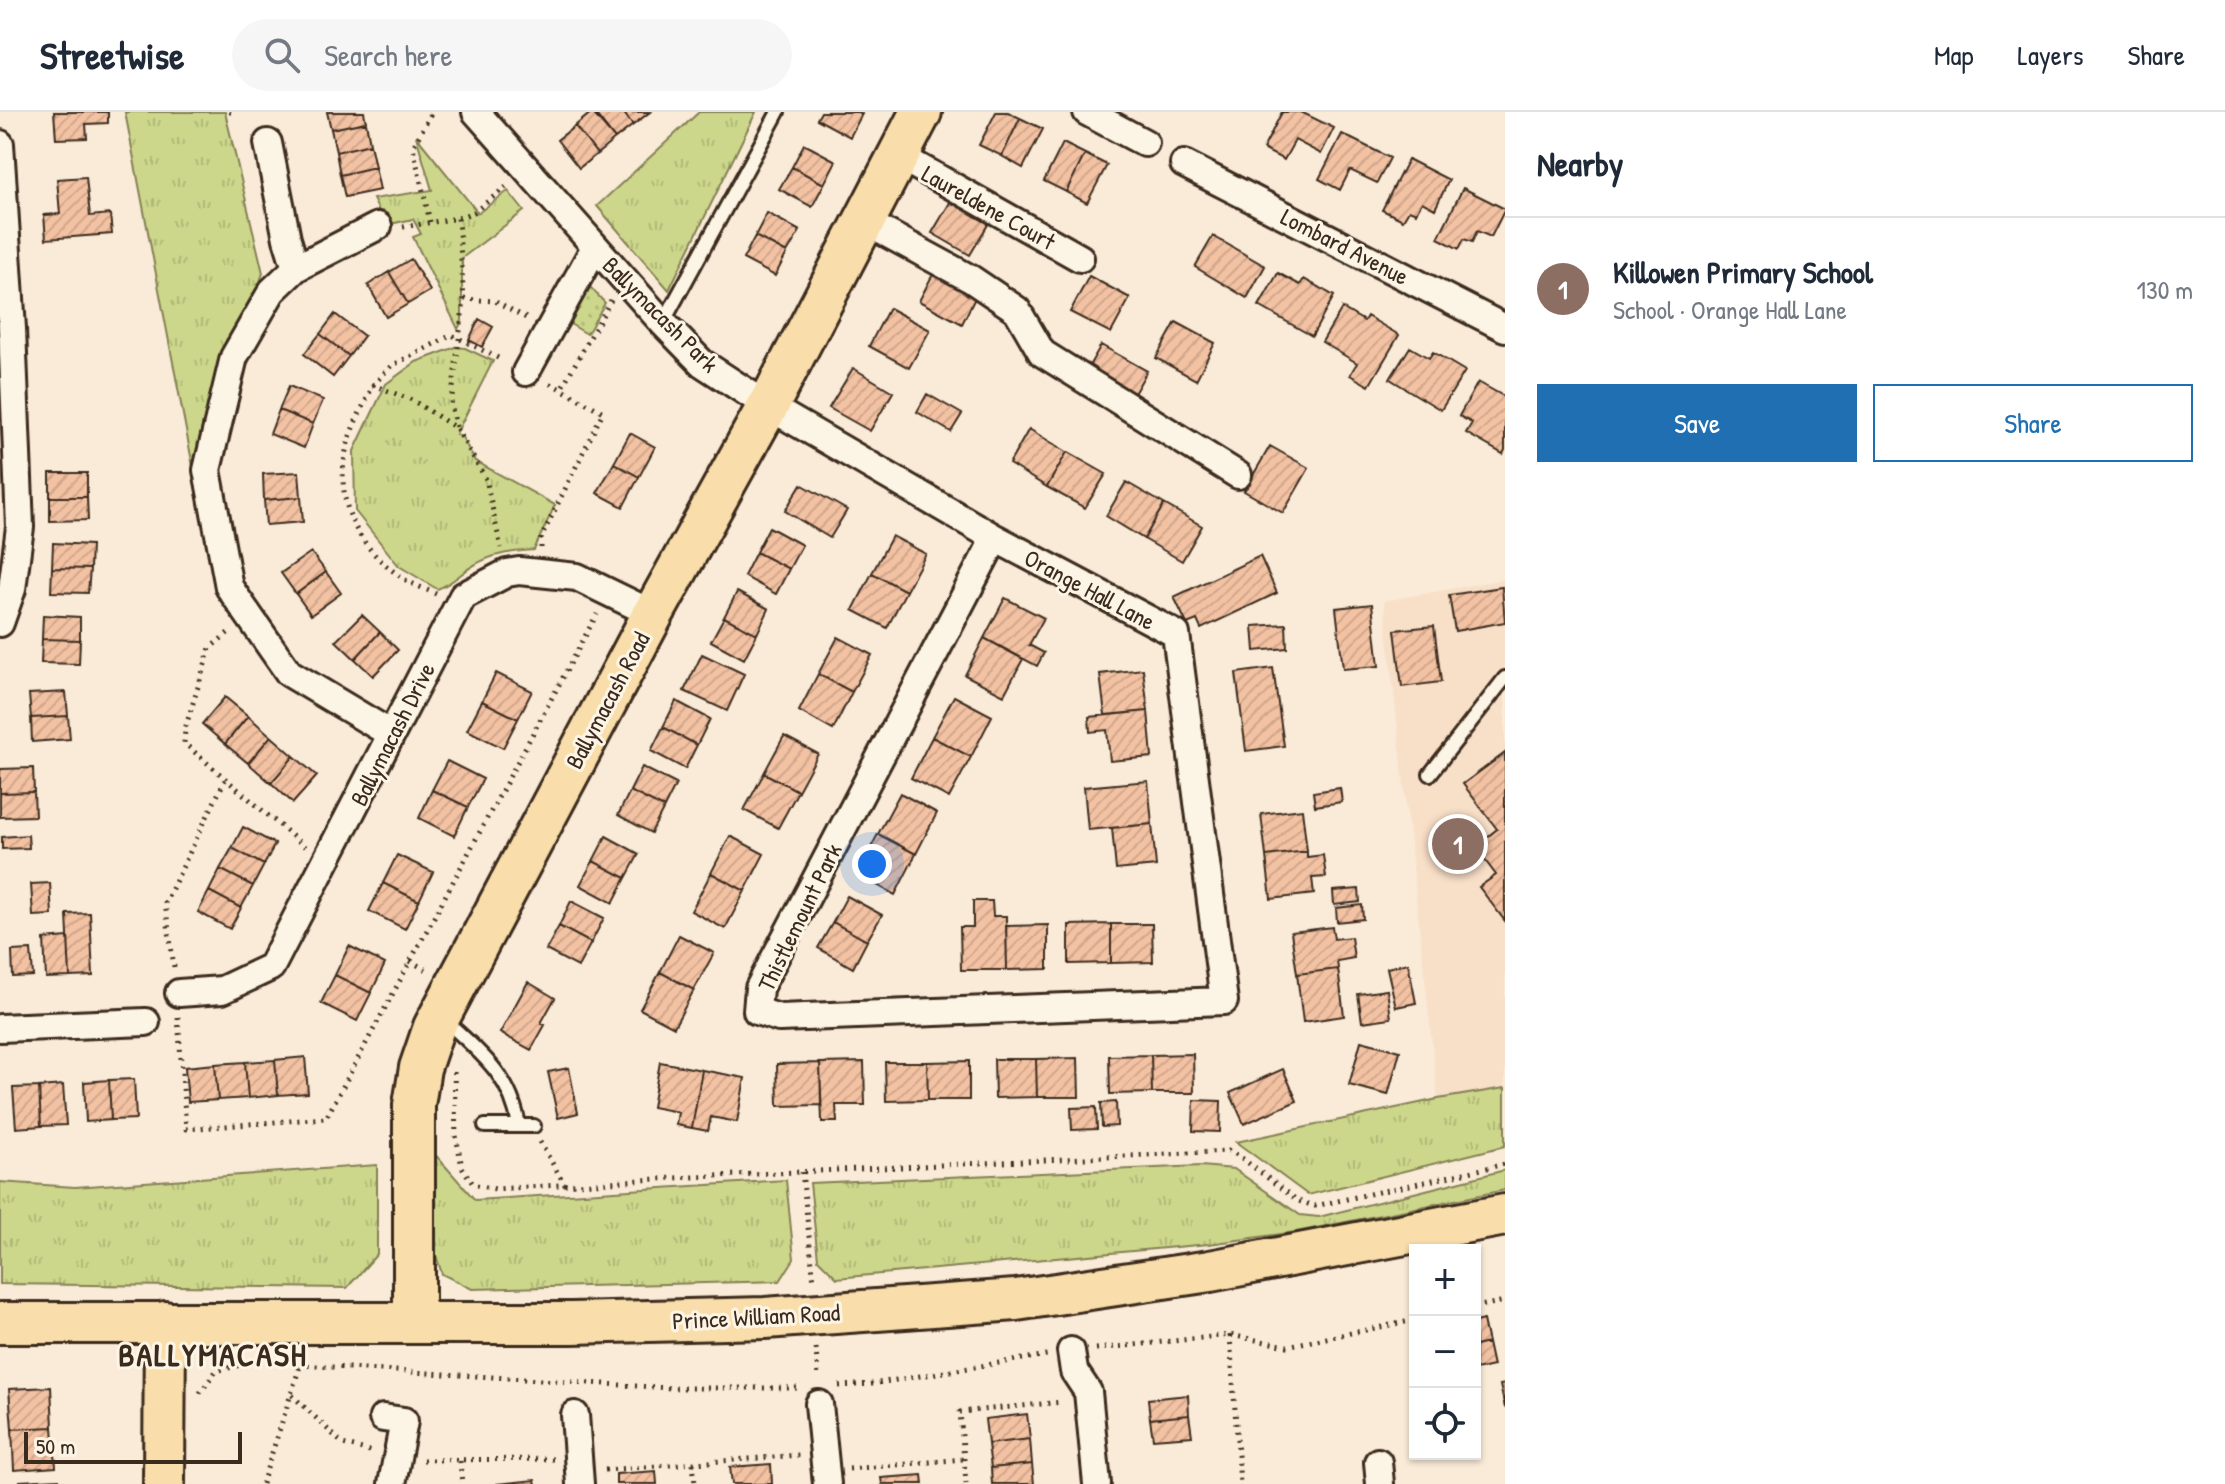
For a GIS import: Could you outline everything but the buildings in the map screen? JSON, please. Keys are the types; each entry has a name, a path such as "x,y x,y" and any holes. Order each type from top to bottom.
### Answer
{"main road":[{"name":"Ballymacash Road","path":"414,1322 414,1105 420,1068 437,1022 653,614 768,406 921,112"},
{"name":"Prince William Road","path":"0,1323 572,1323 750,1318 1016,1300 1210,1271 1505,1215"},
{"path":"164,1484 165,1322"}],"street":[{"path":"1087,112 1145,143"},
{"name":"Ballymacash Park","path":"489,117 527,171 663,323 702,363 768,406"},
{"path":"268,143 287,239 296,268"},
{"path":"0,144 12,329 12,589 0,623"},
{"name":"Laureldene Court","path":"899,156 1080,258"},
{"name":"Lombard Avenue","path":"1184,164 1504,326"},
{"path":"864,221 971,279 1017,310 1042,353 1238,475"},
{"path":"378,226 296,268 272,291 234,357 207,470 229,587 249,616 289,673 391,734"},
{"name":"Ballymacash Park","path":"526,372 595,247"},
{"name":"Orange Hall Lane","path":"768,406 995,538 1176,634 1224,1001"},
{"name":"Thistlemount Park","path":"995,538 759,988 757,1011 779,1018 1224,1001"},
{"name":"Ballymacash Drive","path":"179,993 222,990 271,967 463,596 507,573 519,571 577,577 653,614"},
{"path":"0,1028 146,1022"},
{"path":"1071,1351 1074,1371 1088,1392 1097,1484"},
{"path":"819,1395 825,1470"},
{"path":"575,1415 579,1472"},
{"path":"383,1418 404,1421 392,1484"}],"lane":[{"path":"663,323 778,112"},
{"path":"1430,774 1505,678"},
{"path":"437,1022 496,1067 516,1107 519,1126"},
{"path":"485,1126 534,1126"}],"path":[{"path":"229,112 237,112"},
{"path":"430,222 413,147 432,112"},
{"path":"378,226 398,228 458,218 474,212 527,171"},
{"path":"458,218 464,299 451,404 456,428 486,479 507,573"},
{"path":"464,299 495,301 549,330"},
{"path":"456,428 412,400 373,385 348,441 342,472 343,498 353,527 373,554 398,576 458,605"},
{"path":"540,573 541,538 603,412 561,389"},
{"path":"326,1118 609,592"},
{"path":"249,616 210,648 185,729 184,743 304,846 327,858"},
{"path":"437,1022 456,1077 456,1136 462,1167 473,1184 495,1189 1229,1151 1298,1201 1315,1206 1505,1164"},
{"path":"534,1126 538,1139 565,1185"},
{"path":"802,1172 814,1282"},
{"path":"1481,1306 1505,1301"},
{"path":"165,1417 196,1405 202,1388 216,1371 253,1362 819,1395 1071,1351 1230,1335 1287,1346 1409,1321"},
{"path":"262,1484 301,1365 302,1322"},
{"path":"1230,1335 1240,1484"},
{"path":"816,1343 819,1395"},
{"path":"292,1395 343,1444 397,1458 579,1472 693,1463 825,1470 964,1459"},
{"path":"966,1484 960,1412 1089,1400"},
{"path":"460,1461 462,1484"},
{"path":"693,1463 695,1484"}],"shaded area":[{"path":"1505,579 1505,1088 1438,1099 1384,601"}],"green space":[{"path":"125,112 225,112 263,273 194,472"},
{"path":"699,112 756,112 669,290 597,206"},
{"path":"416,136 478,213 508,191 524,211 462,258 462,321 458,329 413,237 421,234 413,219 386,225 373,199 432,190"},
{"path":"590,287 605,303 587,334 570,324"},
{"path":"456,347 493,361 456,434 462,437 475,461 555,505 534,550 490,557 437,589 399,566 355,511 354,451 386,384 416,362"},
{"path":"1505,1088 1505,1146 1308,1195 1236,1142 1438,1099"},
{"path":"433,1152 475,1200 786,1180 794,1259 780,1281 472,1289 442,1274 435,1252"},
{"path":"377,1165 377,1254 347,1288 0,1284 0,1182 75,1187"},
{"path":"1201,1166 1234,1169 1300,1215 1319,1217 1505,1170 1505,1190 1296,1232 1209,1244 837,1278 818,1259 810,1183"}],"place":[{"name":"Killowen Primary School","path":"1458,844"}],"district":[{"name":"BALLYMACASH","path":"213,1354"}]}
